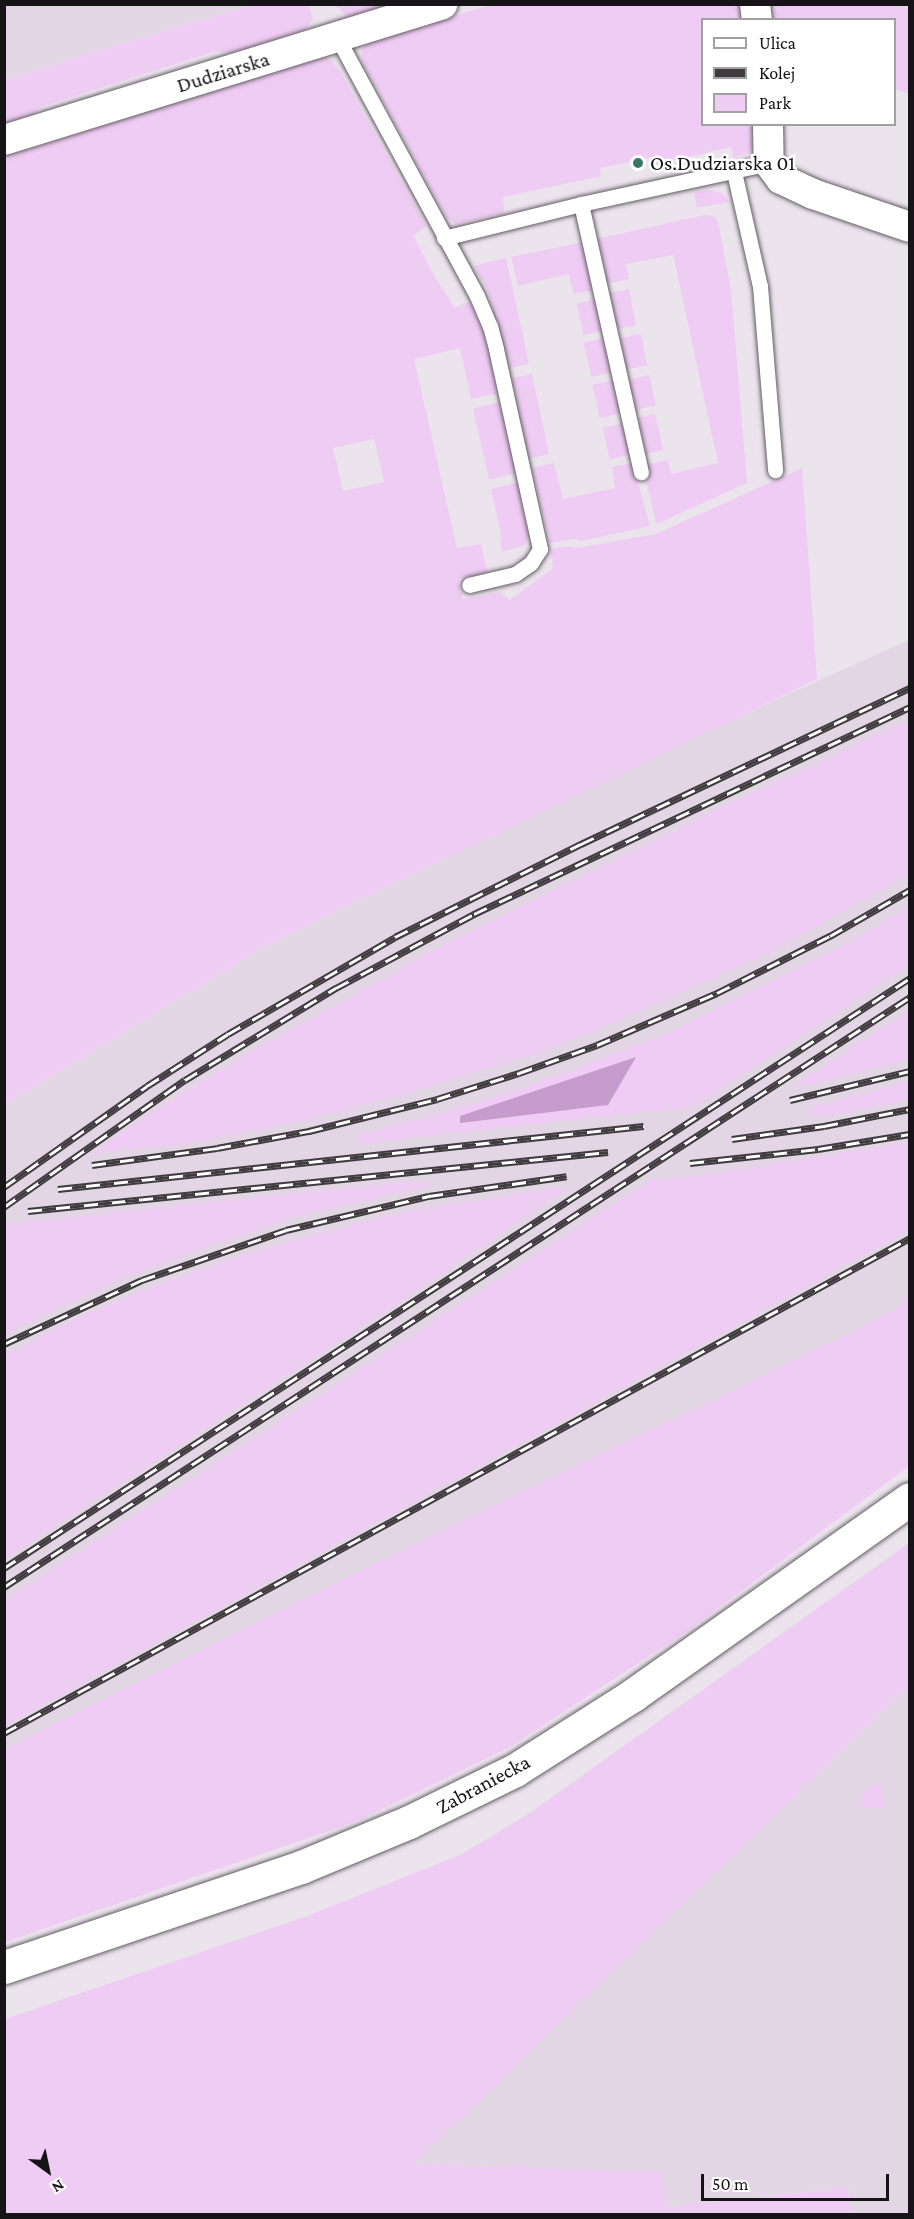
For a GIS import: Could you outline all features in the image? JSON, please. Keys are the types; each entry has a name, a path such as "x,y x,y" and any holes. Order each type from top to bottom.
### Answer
{"main road":[{"name":"Zabraniecka","path":"4,1967 301,1867 409,1822 515,1770 633,1695 909,1499"}],"street":[{"name":"Dudziarska","path":"4,140 442,4"},
{"path":"768,126 769,164 781,179 813,194 909,227"}],"lane":[{"path":"336,37 490,326 540,549 531,563 515,574 469,585"},
{"path":"444,238 582,204 769,164"},
{"path":"734,172 760,286 775,470"},
{"path":"582,204 641,472"}],"shaded area":[{"path":"5,4 251,4 251,5 5,80"},
{"path":"909,640 909,1330 5,1846 5,1104 272,942 731,720"},
{"path":"636,1057 608,1105 460,1123 460,1116"},
{"path":"909,1685 909,2214 850,2214 848,2188 665,2207 662,2173 412,2164"}],"green space":[{"path":"251,5 309,5 313,19 301,36 237,54 216,51 40,107 28,119 5,125 5,80"},
{"path":"335,5 398,5 359,17 348,17"},
{"path":"490,5 742,5 744,18 701,18 701,126 760,126 756,142 748,153 733,158 731,147 654,165 652,157 600,168 601,176 503,197 504,213 456,224 446,217 362,62 362,50 369,41"},
{"path":"770,5 909,5 909,94 896,89 896,18 771,18"},
{"path":"323,57 331,60 340,71 426,226 413,236 435,277 455,308 470,303 485,334 499,393 471,399 460,348 414,359 457,548 481,544 488,573 458,579 463,599 499,592 510,600 553,568 550,549 570,546 577,548 656,534 802,468 817,679 272,942 5,1104 5,156","holes":["374,439 384,482 343,491 333,448"]},
{"path":"709,190 722,193 729,202 697,208 694,192"},
{"path":"704,215 713,216 718,221 731,290 747,483 656,524 644,471 646,465 668,460 671,474 718,463 673,255 626,264 629,279 606,284 596,239"},
{"path":"584,242 595,290 573,294 569,274 518,286 511,257"},
{"path":"506,258 529,364 509,368 487,288 473,266"},
{"path":"629,289 636,325 614,330 607,293"},
{"path":"597,299 604,330 584,335 577,304"},
{"path":"641,334 647,365 625,370 618,338"},
{"path":"605,338 613,372 591,377 584,343"},
{"path":"532,374 549,454 529,459 511,378"},
{"path":"649,375 656,405 635,410 628,380"},
{"path":"615,380 622,413 600,418 593,385"},
{"path":"501,402 517,473 489,480 473,409"},
{"path":"655,414 663,450 644,455 636,418"},
{"path":"624,423 631,454 610,459 603,428"},
{"path":"554,463 563,499 615,488 612,467 633,463 650,526 581,541 575,539 550,543 532,468"},
{"path":"515,483 519,485 529,536 525,545 502,552 500,540 502,539 491,489"},
{"path":"909,720 909,874 764,955 594,1031 537,1053 422,1089 292,1123 231,1135 169,1146 91,1154 138,1121 244,1056 447,943 713,812"},
{"path":"909,907 909,965 692,1107 357,1144 357,1135 454,1110 529,1086 661,1036 844,945"},
{"path":"909,1010 909,1059 789,1089 803,1080"},
{"path":"909,1082 909,1099 833,1115 810,1116 809,1107"},
{"path":"909,1142 909,1230 5,1725 5,1600 652,1179 703,1176"},
{"path":"426,1180 428,1186 289,1218 173,1258 103,1286 5,1334 5,1224"},
{"path":"568,1187 400,1301 5,1558 5,1356 71,1321 136,1293 252,1252 373,1219 432,1207"},
{"path":"909,1301 909,1466 689,1630 508,1748 355,1822 5,1942 5,1749 296,1602 854,1331"},
{"path":"909,1543 909,1685 413,2164 662,2172 666,2207 848,2188 850,2214 5,2214 5,2019 307,1916 462,1854 531,1812"},
{"path":"878,1781 881,1784 884,1809 865,1808 857,1800"}],"railway":[{"path":"4,1187 147,1086 228,1034 395,937 581,844 910,688"},
{"path":"4,1207 185,1080 336,988 474,914 910,707"},
{"path":"92,1165 217,1148 309,1131 437,1099 519,1073 597,1045 717,993 830,936 910,890"},
{"path":"4,1568 910,978"},
{"path":"4,1587 910,997"},
{"path":"790,1100 910,1071"},
{"path":"732,1139 824,1126 910,1109"},
{"path":"58,1189 644,1126"},
{"path":"690,1163 818,1149 910,1134"},
{"path":"28,1211 608,1152"},
{"path":"4,1344 142,1280 286,1230 429,1196 567,1176"},
{"path":"4,1733 910,1238"}],"place":[{"name":"Os.Dudziarska 01","path":"638,163"}]}
